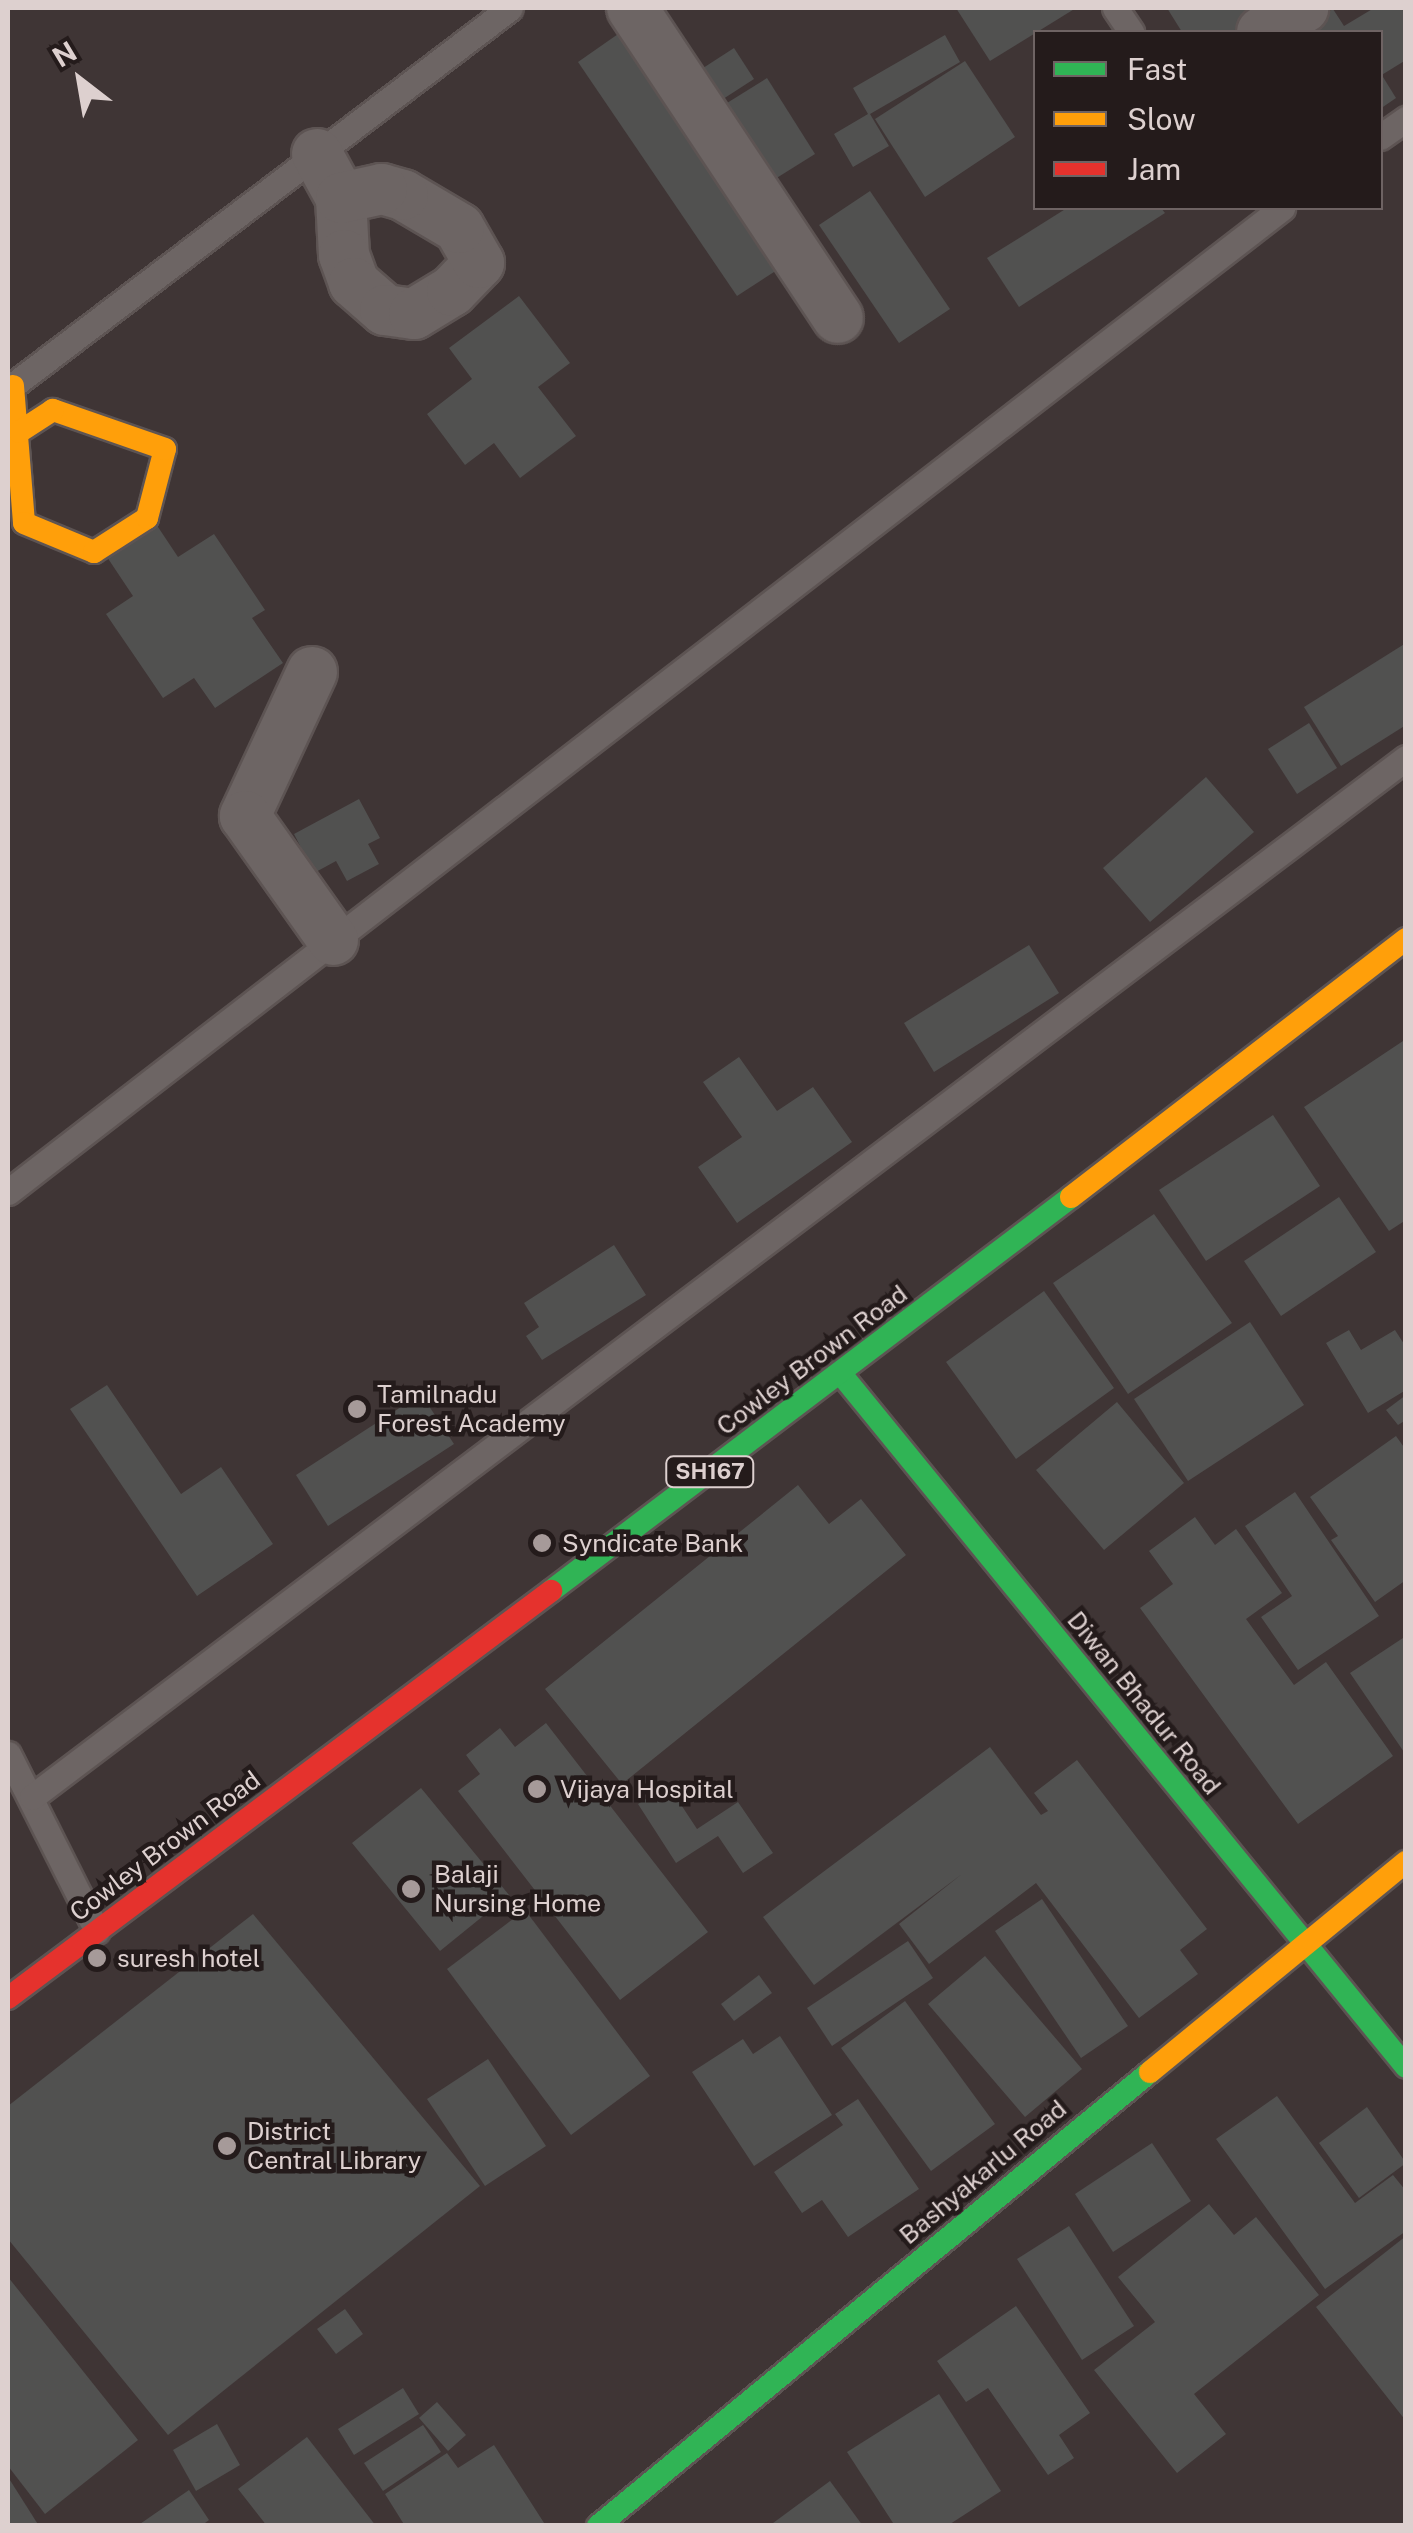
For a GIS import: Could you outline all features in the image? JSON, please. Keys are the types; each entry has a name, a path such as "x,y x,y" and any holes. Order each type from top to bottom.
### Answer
{"street":[{"path":"632,8 838,318"},
{"path":"1266,30 1304,8"},
{"path":"318,154 341,198"},
{"path":"10,388 19,432 24,523 94,552 147,518 165,449 53,410 19,432"},
{"path":"312,672 245,816 333,940"},
{"name":"Cowley Brown Road","path":"8,1998 841,1374 1406,939"},
{"name":"Diwan Bhadur Road","path":"841,1374 1406,2067"},
{"name":"Bashyakarlu Road","path":"598,2526 1406,1862"}],"lane":[{"path":"10,388 510,8"},
{"path":"1116,8 1130,30"},
{"path":"1383,135 1406,119"},
{"path":"8,1192 1247,218 1275,210"},
{"path":"32,1796 1406,758"},
{"path":"8,1754 97,1931"}],"building":[{"path":"956,8 1076,8 1040,30 1033,30 1033,34 990,61"},
{"path":"1167,8 1288,8 1250,30 1181,30"},
{"path":"1374,8 1401,8 1406,14 1406,60 1383,74 1383,30 1298,30 1333,9 1344,26"},
{"path":"631,25 791,261 737,296 578,62"},
{"path":"945,35 960,62 870,114 889,146 853,167 834,134 868,114 853,88"},
{"path":"734,48 754,79 720,101 700,70"},
{"path":"965,61 1015,137 925,197 875,119"},
{"path":"1383,77 1396,98 1383,107"},
{"path":"767,78 815,154 775,179 727,103"},
{"path":"870,191 950,309 899,343 819,225"},
{"path":"1064,210 1165,213 1019,307 987,258"},
{"path":"519,296 570,363 538,387 576,436 520,478 494,443 465,465 427,414 472,379 449,348"},
{"path":"156,524 178,557 214,534 265,610 252,618 283,663 215,708 194,678 163,698 106,614 133,596 107,557"},
{"path":"1406,643 1406,725 1341,766 1304,707"},
{"path":"1309,723 1337,768 1297,794 1268,749"},
{"path":"1206,777 1254,832 1150,922 1103,868"},
{"path":"359,799 380,838 368,844 379,864 347,881 336,861 314,873 294,834"},
{"path":"1029,945 1059,993 934,1072 904,1023"},
{"path":"1406,1039 1406,1220 1389,1231 1304,1107"},
{"path":"739,1057 777,1111 813,1087 852,1142 737,1223 698,1167 742,1137 703,1082"},
{"path":"1273,1115 1320,1186 1206,1261 1159,1190"},
{"path":"1339,1197 1376,1252 1281,1316 1244,1261"},
{"path":"1154,1214 1232,1323 1128,1394 1053,1283"},
{"path":"614,1245 646,1295 542,1360 526,1336 539,1327 524,1303"},
{"path":"1044,1291 1114,1388 1016,1459 946,1362"},
{"path":"1250,1322 1304,1405 1188,1481 1134,1399"},
{"path":"1349,1330 1361,1350 1395,1330 1406,1347 1406,1390 1368,1413 1326,1343"},
{"path":"107,1385 181,1494 221,1467 273,1544 197,1596 70,1409"},
{"path":"421,1394 454,1444 328,1526 296,1475"},
{"path":"1406,1395 1406,1420 1398,1425 1386,1410"},
{"path":"1117,1402 1184,1483 1104,1550 1036,1470"},
{"path":"1396,1436 1406,1450 1406,1580 1375,1602 1331,1540 1338,1536 1310,1497"},
{"path":"798,1485 829,1524 861,1499 906,1555 622,1784 545,1689"},
{"path":"1295,1492 1379,1616 1298,1670 1261,1617 1292,1596 1245,1526"},
{"path":"1195,1517 1215,1545 1236,1529 1282,1593 1246,1619 1294,1685 1326,1662 1393,1756 1298,1824 1140,1608 1173,1584 1149,1551"},
{"path":"1406,1636 1406,1755 1350,1673"},
{"path":"546,1723 708,1932 620,2000 458,1791 480,1774 466,1755 500,1728 515,1747"},
{"path":"990,1747 1041,1815 1048,1811 1034,1793 1077,1760 1207,1929 1180,1950 1198,1974 1139,2018 1036,1883 929,1964 899,1924 962,1874 814,1985 763,1917"},
{"path":"668,1785 697,1829 738,1802 773,1853 743,1873 718,1836 676,1863 638,1804"},
{"path":"421,1788 509,1895 440,1951 352,1843"},
{"path":"1042,1899 1128,2026 1081,2058 995,1931"},
{"path":"525,1910 650,2076 571,2135 447,1969"},
{"name":"District Central Library","path":"253,1914 480,2186 168,2435 8,2239 8,2106"},
{"path":"908,1941 933,1978 832,2046 807,2008"},
{"path":"985,1956 1082,2069 1025,2117 928,2004"},
{"path":"759,1975 772,1993 734,2021 721,2004"},
{"path":"905,2001 995,2124 931,2171 841,2048"},
{"path":"780,2036 832,2115 754,2166 692,2072 743,2039 753,2054"},
{"path":"488,2059 546,2146 485,2186 427,2099"},
{"path":"1277,2096 1355,2203 1393,2175 1406,2191 1406,2231 1325,2289 1216,2139"},
{"path":"858,2099 919,2189 848,2237 822,2200 802,2213 774,2172 843,2125 835,2114"},
{"path":"1367,2107 1406,2163 1359,2198 1319,2143"},
{"path":"1152,2143 1191,2201 1113,2252 1075,2194"},
{"path":"1209,2204 1234,2235 1256,2217 1319,2295 1194,2394 1226,2434 1177,2473 1094,2370 1155,2322 1118,2277"},
{"path":"1069,2226 1134,2326 1082,2360 1017,2259"},
{"path":"1406,2236 1406,2421 1316,2307"},
{"path":"8,2277 138,2440 45,2514 8,2466"},
{"path":"1016,2306 1090,2413 1059,2435 1074,2458 1048,2475 988,2388 966,2402 937,2361"},
{"path":"345,2309 363,2334 336,2354 317,2329"},
{"path":"403,2388 419,2414 354,2455 338,2429"},
{"path":"939,2394 1001,2491 947,2526 895,2526 847,2452"},
{"path":"437,2402 466,2435 448,2451 419,2418"},
{"path":"217,2424 240,2465 196,2491 173,2450"},
{"path":"423,2425 441,2452 383,2491 364,2463"},
{"path":"307,2437 376,2526 267,2526 238,2489"},
{"path":"494,2445 546,2526 405,2526 385,2494 447,2453 458,2468"},
{"path":"8,2477 39,2526 8,2526"},
{"path":"830,2481 863,2526 769,2526"},
{"path":"189,2490 209,2520 201,2526 137,2526"}],"traffic: fast":[{"path":"551,1591 1071,1197"},
{"path":"841,1374 1406,2067"},
{"path":"598,2526 1150,2072"}],"traffic: slow":[{"path":"13,386 24,523 94,552 147,518 165,449 53,410 19,432"},
{"path":"1071,1197 1406,939"},
{"path":"1150,2072 1406,1862"}],"traffic: jam":[{"path":"8,1998 551,1591"}],"place":[{"name":"Tamilnadu Forest Academy","path":"357,1409"},
{"name":"Syndicate Bank","path":"542,1543"},
{"name":"Vijaya Hospital","path":"537,1789"},
{"name":"Balaji Nursing Home","path":"411,1889"},
{"name":"suresh hotel","path":"97,1958"},
{"name":"District Central Library","path":"227,2146"}]}
